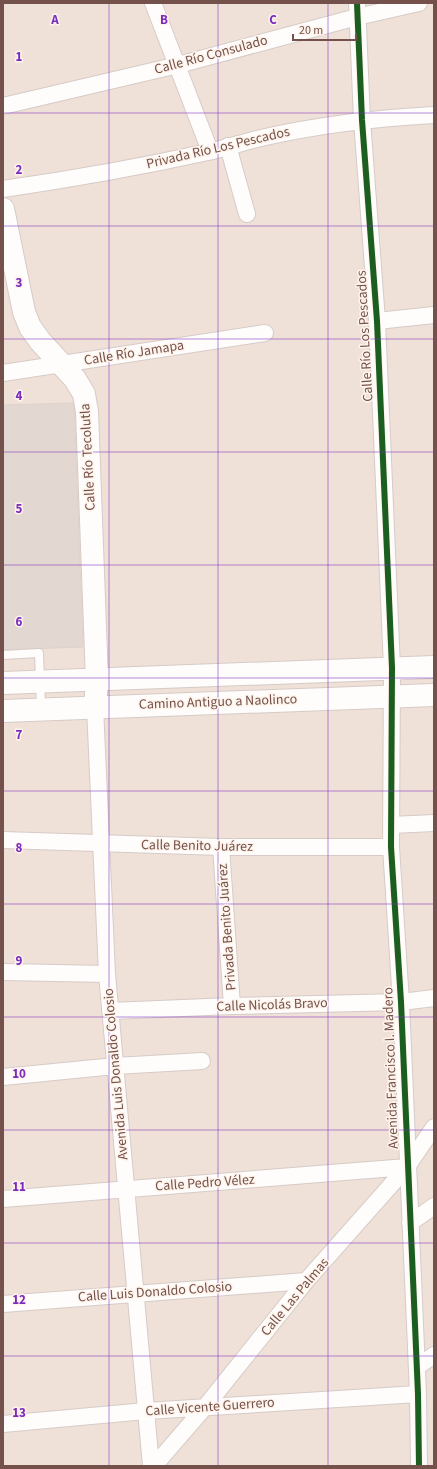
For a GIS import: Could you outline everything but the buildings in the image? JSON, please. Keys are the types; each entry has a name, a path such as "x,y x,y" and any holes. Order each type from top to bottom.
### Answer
{"main road":[{"name":"Calle Río Tecolutla","path":"3,209 24,312 30,327 40,341 75,379 84,394 87,412 97,680"},
{"name":"Camino Antiguo a Naolinco","path":"3,682 40,682 434,667"},
{"name":"Avenida Luis Donaldo Colosio","path":"95,707 97,680"},
{"name":"Camino Antiguo a Naolinco","path":"3,711 434,695"}],"street":[{"path":"153,3 210,151"},
{"name":"Calle Río Consulado","path":"3,106 178,65 357,10 419,3"},
{"name":"Calle Río Los Pescados","path":"357,10 362,120 377,320 392,668"},
{"name":"Privada Río Los Pescados","path":"3,190 96,175 210,151 259,138 303,129 362,120 401,116 434,115"},
{"path":"228,146 247,214"},
{"path":"377,320 434,315"},
{"name":"Calle Río Jamapa","path":"3,373 265,333"},
{"name":"Avenida Francisco I. Madero","path":"392,668 391,847 401,1002 407,1167 417,1367 418,1466"},
{"name":"Avenida Luis Donaldo Colosio","path":"95,707 107,974 152,1466"},
{"path":"391,825 434,823"},
{"name":"Calle Benito Juárez","path":"3,840 221,847 391,847"},
{"name":"Privada Benito Juárez","path":"221,847 232,1006"},
{"path":"3,972 107,974"},
{"name":"Calle Nicolás Bravo","path":"110,1011 232,1006 401,1002 434,998"},
{"path":"3,1077 115,1066 202,1061"},
{"name":"Calle Las Palmas","path":"152,1466 205,1407 306,1281 407,1167 434,1127"},
{"name":"Calle Pedro Vélez","path":"3,1199 407,1167"},
{"path":"410,1224 434,1206"},
{"name":"Calle Luis Donaldo Colosio","path":"3,1304 306,1281"},
{"path":"417,1367 434,1355"},
{"name":"Calle Vicente Guerrero","path":"3,1424 146,1411 418,1394"}],"lane":[{"path":"3,654 39,653 41,709"}],"shaded area":[{"path":"3,3 434,3 434,1466 3,1466"}],"cycle path":[{"path":"357,3 362,120 377,321 392,668 391,847 401,1002 418,1394 419,1466"}]}
